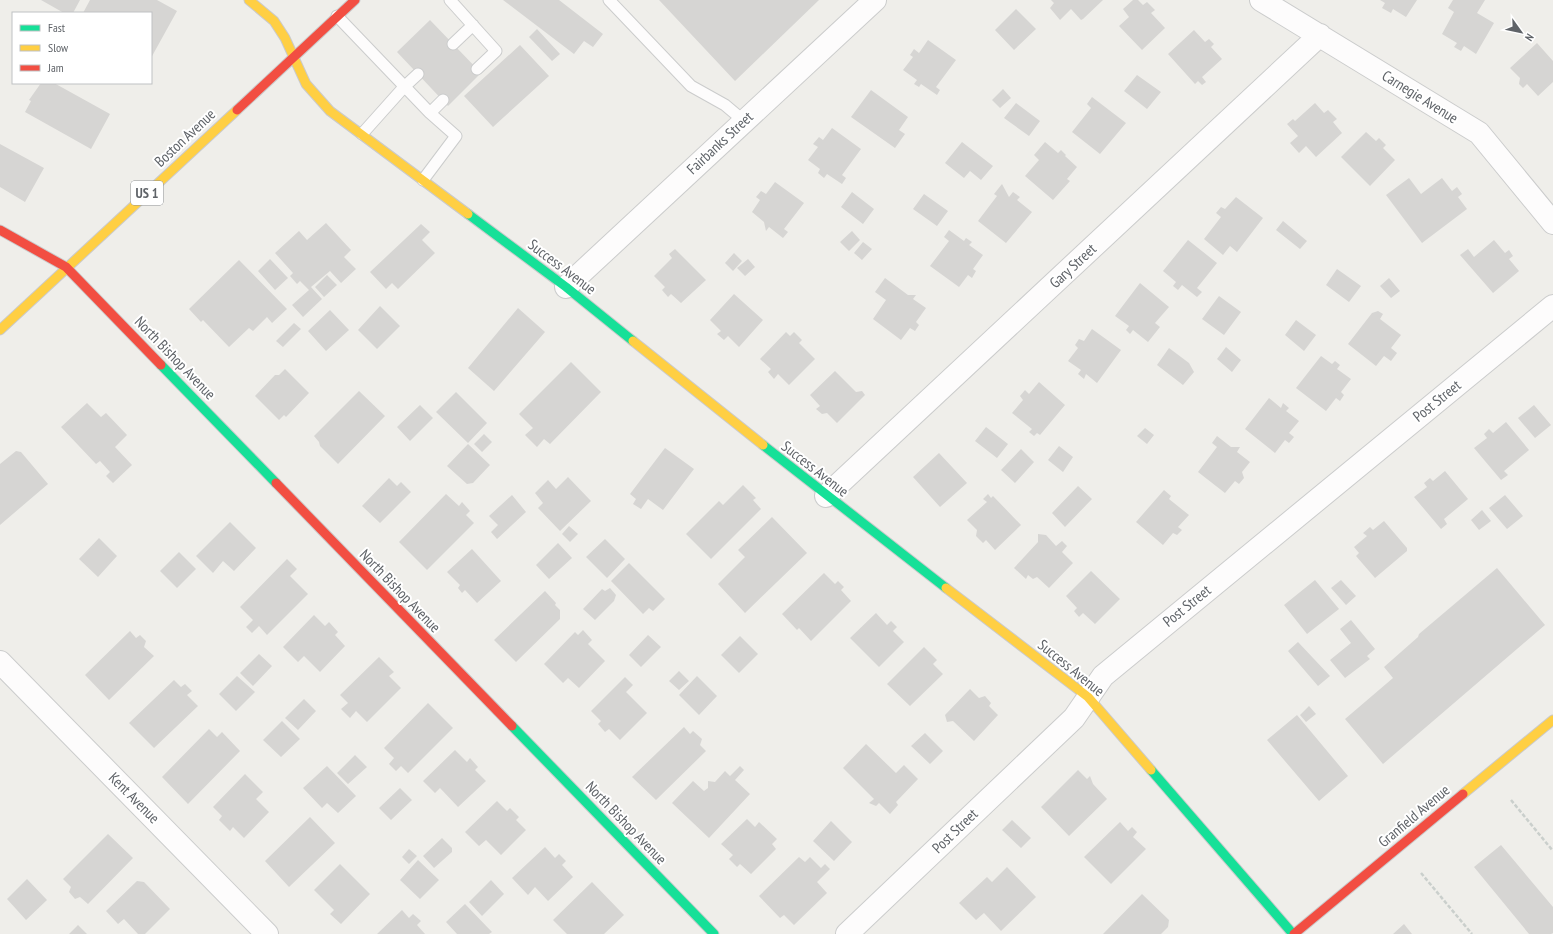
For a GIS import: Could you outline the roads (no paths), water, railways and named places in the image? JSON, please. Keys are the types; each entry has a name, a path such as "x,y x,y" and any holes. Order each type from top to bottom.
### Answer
{"street":[{"name":"Success Avenue","path":"249,0 274,21 285,38 306,84 330,111 566,287 826,496 1088,697 1293,934"},
{"name":"Boston Avenue","path":"0,330 66,267 355,0"},
{"name":"Fairbanks Street","path":"566,287 874,0"},
{"name":"Carnegie Avenue","path":"1261,0 1479,133 1553,223"},
{"name":"Gary Street","path":"826,496 1320,35"},
{"name":"North Bishop Avenue","path":"0,230 66,267 714,934"},
{"name":"Post Street","path":"847,934 1074,718 1103,676 1553,306"},
{"name":"Kent Avenue","path":"0,662 267,934"},
{"name":"Granfield Avenue","path":"1293,934 1553,720"}],"lane":[{"path":"450,0 496,51 477,69"},
{"path":"609,1 691,86 725,105 744,121"},
{"path":"337,16 404,87 456,136 422,180"},
{"path":"453,44 473,25"},
{"path":"362,134 404,87 418,74"},
{"path":"430,113 443,100"}]}
